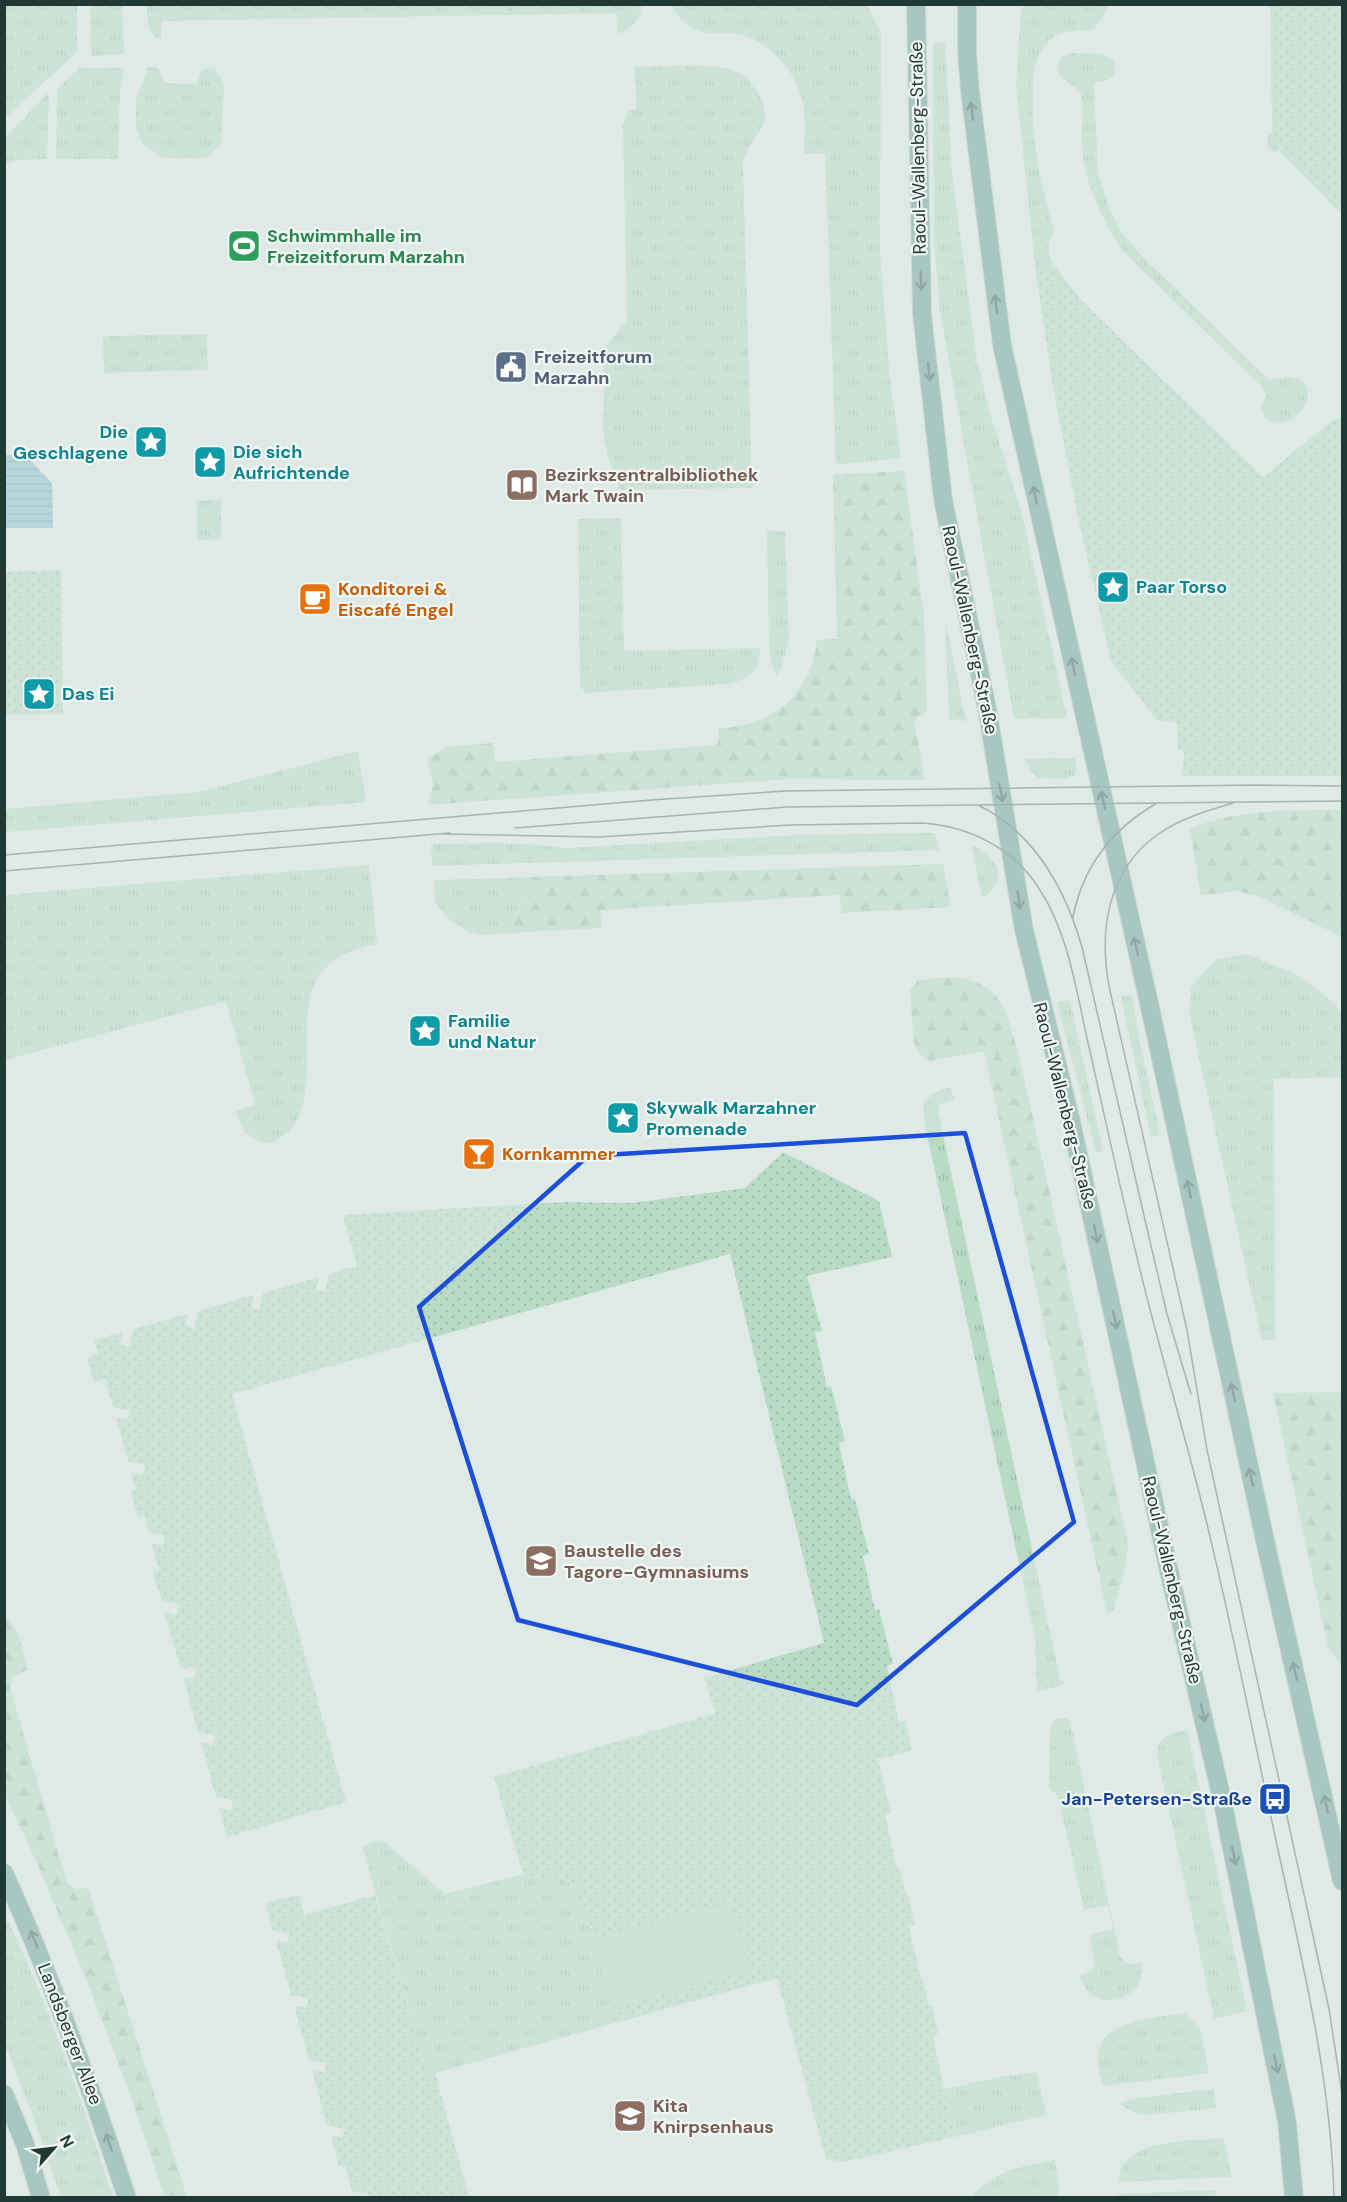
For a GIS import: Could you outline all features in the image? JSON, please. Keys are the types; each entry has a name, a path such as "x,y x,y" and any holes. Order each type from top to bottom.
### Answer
{"main road":[{"name":"Raoul-Wallenberg-Straße","path":"916,4 922,314 943,501 987,708 1024,930 1070,1117 1234,1855 1287,2122 1294,2198"},
{"path":"968,4 967,52 970,91 1002,345 1342,1881"},
{"name":"Landsberger Allee","path":"4,1873 38,1949 100,2114 127,2198"},
{"path":"4,2094 25,2144 41,2198"}],"highlighted area":[{"path":"965,1133 1074,1522 857,1705 518,1620 419,1307 588,1156"}],"green space":[{"path":"5,4 77,5 77,52 5,118"},
{"path":"147,4 642,5 634,23 618,34 616,13 162,21 161,39 152,34 150,30"},
{"path":"90,5 122,5 124,54 91,56"},
{"path":"672,5 867,5 881,33 880,251 890,381 901,458 836,465 825,154 804,154 804,110 794,79 778,58 758,42 733,33 698,30 682,20"},
{"path":"1024,5 1108,5 1094,29 1069,32 1047,43 1038,56 1034,70 1034,134 1041,182 1054,231 1049,247 1053,264 1036,275 1016,85 1021,9"},
{"path":"1270,5 1342,5 1342,214 1279,150 1274,153 1267,145 1268,135 1272,134"},
{"path":"933,43 945,43 952,173 977,360 989,410 1022,513 1067,718 1014,719 940,312 934,243"},
{"path":"1072,53 1101,54 1115,63 1114,76 1094,83 1098,172 1108,205 1121,232 1143,257 1269,380 1290,377 1302,381 1307,389 1307,400 1302,410 1293,418 1276,424 1265,418 1261,407 1266,396 1262,387 1123,251 1115,239 1096,202 1087,176 1082,148 1080,92 1064,79 1057,69 1061,57"},
{"path":"701,66 737,72 750,82 763,105 764,122 743,162 752,488 620,490 607,455 603,426 605,347 627,321 623,126 628,110 636,109 635,67"},
{"path":"148,67 159,68 164,83 197,84 202,69 214,68 224,84 221,145 205,158 162,158 142,143 136,128 136,100"},
{"path":"79,68 124,68 120,89 118,159 56,159 57,89"},
{"path":"49,92 47,159 21,160 5,164 5,137"},
{"path":"1053,264 1081,300 1263,477 1332,421 1342,417 1342,776 1181,776 1185,750 1178,750 1177,723 1157,720 1111,661 1080,527 1053,387 1036,275"},
{"path":"207,334 208,370 104,373 103,336"},
{"path":"904,471 924,615 927,710 914,720 925,780 788,779 428,805 433,785 427,761 444,747 493,743 495,762 718,745 718,728 755,722 786,704 807,677 817,640 837,639 833,475"},
{"path":"221,500 221,539 197,540 197,501"},
{"path":"621,518 624,651 760,648 756,668 748,676 729,684 585,693 580,685 578,519"},
{"path":"767,531 785,532 789,640 782,666 776,676 769,648"},
{"path":"61,570 63,714 5,715 5,572"},
{"path":"945,619 966,721 949,720"},
{"path":"358,751 366,802 5,832 5,809 198,792"},
{"path":"1075,758 1077,770 1075,775 1067,779 1038,778 1031,771 1025,759"},
{"path":"1342,810 1342,937 1261,897 1237,891 1201,895 1190,829 1207,822 1244,814"},
{"path":"935,833 939,850 432,866 431,844 516,844 567,848 796,835"},
{"path":"971,844 987,856 997,869 996,883 991,891 982,898"},
{"path":"943,864 951,907 841,913 840,895 600,910 602,928 510,933 531,877"},
{"path":"369,865 377,944 342,956 327,966 316,981 307,1019 306,1088 302,1109 293,1127 277,1140 264,1143 252,1137 242,1128 235,1111 255,1105 226,1001 5,1060 5,895"},
{"path":"531,877 510,933 480,935 464,930 447,917 435,902 434,880"},
{"path":"1240,955 1252,956 1302,977 1336,1005 1342,1014 1342,1077 1274,1079 1275,1339 1262,1341 1189,1013 1191,988 1205,971 1217,959"},
{"path":"951,977 983,985 993,993 1007,1015 1020,1060 1128,1544 1116,1602 1113,1610 1107,1613 984,1051 930,1061 920,1054 914,1045 910,991 918,980"},
{"path":"1132,995 1160,1135 1151,1137 1121,997"},
{"path":"1070,1000 1103,1151 1096,1153 1057,1002"},
{"path":"951,1087 954,1099 940,1104 938,1112 1060,1679 1066,1684 1037,1692 1035,1638 925,1125 923,1105 931,1094"},
{"path":"783,1152 879,1201 892,1257 807,1276 822,1331 815,1332 827,1387 831,1386 845,1441 839,1443 851,1499 855,1499 869,1554 863,1556 875,1610 879,1609 893,1664 887,1666 899,1721 905,1720 912,1751 878,1759 891,1813 885,1815 897,1869 900,1869 915,1925 909,1926 921,1979 923,1979 929,2006 932,2006 938,2034 933,2036 954,2137 844,2162 826,2159 777,1978 615,2023 580,1886 523,1874 494,1777 716,1713 704,1678 824,1643 730,1254 232,1394 346,1802 227,1837 219,1808 231,1811 233,1800 216,1797 201,1742 212,1745 215,1736 198,1732 183,1677 194,1679 197,1670 180,1667 164,1611 176,1615 179,1605 161,1600 153,1573 159,1571 152,1544 163,1545 165,1536 149,1532 144,1515 138,1517 131,1492 136,1490 131,1472 142,1475 146,1466 128,1461 116,1417 127,1420 130,1411 113,1407 105,1379 94,1382 87,1357 98,1353 94,1340 123,1332 120,1344 129,1347 133,1329 188,1314 185,1325 194,1329 198,1311 254,1295 251,1307 259,1310 263,1293 319,1277 316,1289 325,1292 329,1274 357,1266 343,1215 565,1202 632,1203 745,1188"},
{"path":"1342,1392 1342,1666 1328,1647 1273,1393"},
{"path":"5,1616 18,1633 28,1670 12,1677 10,1688 67,1883 76,1890 88,1887 187,2197 165,2197 130,2094 87,1981 5,1795"},
{"path":"1060,1718 1070,1721 1120,1956 1130,1964 1142,1962 1138,1985 1128,1995 1114,2000 1093,1996 1079,1975 1090,1972 1095,1965 1089,1935 1113,1929 1108,1905 1084,1910 1059,1801 1056,1794 1049,1789 1050,1729 1054,1720"},
{"path":"1187,1730 1247,2011 1214,2019 1157,1755 1160,1744 1166,1736"},
{"path":"382,1840 445,1894 523,1874 580,1885 615,2023 428,2075 362,1846"},
{"path":"299,1895 304,1915 375,1895 428,2074 435,2073 469,2197 369,2197 369,2195 352,2191 345,2165 339,2166 332,2140 333,2135 342,2138 345,2129 327,2125 313,2075 315,2070 324,2073 327,2063 309,2060 295,2010 297,2005 306,2008 308,1999 291,1995 277,1945 279,1940 287,1943 290,1934 273,1930 265,1903"},
{"path":"731,1902 750,1970 612,2008 593,1940"},
{"path":"4,1912 63,2053 113,2197 61,2197 5,2044"},
{"path":"1184,2013 1200,2027 1209,2073 1105,2086 1098,2059 1100,2046 1107,2036 1130,2023"},
{"path":"1037,2072 1046,2115 954,2137 944,2089"},
{"path":"1213,2089 1217,2108 1147,2115 1136,2114 1119,2103 1138,2098"},
{"path":"1224,2139 1232,2177 1118,2182 1122,2168 1131,2157 1144,2149 1177,2141"},
{"path":"1055,2160 1059,2197 971,2197 999,2175 1020,2167"},
{"path":"1218,2190 1214,2197 1118,2197 1118,2194"}],"water":[{"path":"4,455 25,455 52,483 53,528 5,528"}],"tram line":[{"path":"4,855 651,800 786,791 1342,786"},
{"path":"515,828 787,807 1342,801"},
{"path":"1073,917 1084,881 1102,851 1126,825 1157,803"},
{"path":"1233,803 1193,816 1165,829 1140,850 1127,866 1110,903 1105,944 1106,965 1187,1330 1207,1450 1329,2009 1342,2094"},
{"path":"978,805 1016,831 1045,864 1067,904 1075,925 1167,1314 1191,1394"},
{"path":"444,834 599,837 790,825 921,823 956,829 989,842 1017,862 1040,890 1058,924 1075,981 1143,1283 1197,1483 1224,1598 1314,2020 1327,2108 1334,2198"},
{"path":"4,871 450,833"}],"place":[{"name":"Schwimmhalle im Freizeitforum Marzahn","path":"244,246"},
{"name":"Freizeitforum Marzahn","path":"511,367"},
{"name":"Die Geschlagene","path":"151,442"},
{"name":"Die sich Aufrichtende","path":"210,462"},
{"name":"Bezirkszentralbibliothek Mark Twain","path":"522,485"},
{"name":"Paar Torso","path":"1113,587"},
{"name":"Konditorei & Eiscafé Engel","path":"315,599"},
{"name":"Das Ei","path":"39,694"},
{"name":"Familie und Natur","path":"425,1031"},
{"name":"Skywalk Marzahner Promenade","path":"623,1118"},
{"name":"Kornkammer","path":"479,1154"},
{"name":"Baustelle des Tagore-Gymnasiums","path":"541,1561"},
{"name":"Jan-Petersen-Straße","path":"1275,1799"},
{"name":"Kita Knirpsenhaus","path":"630,2116"}]}
